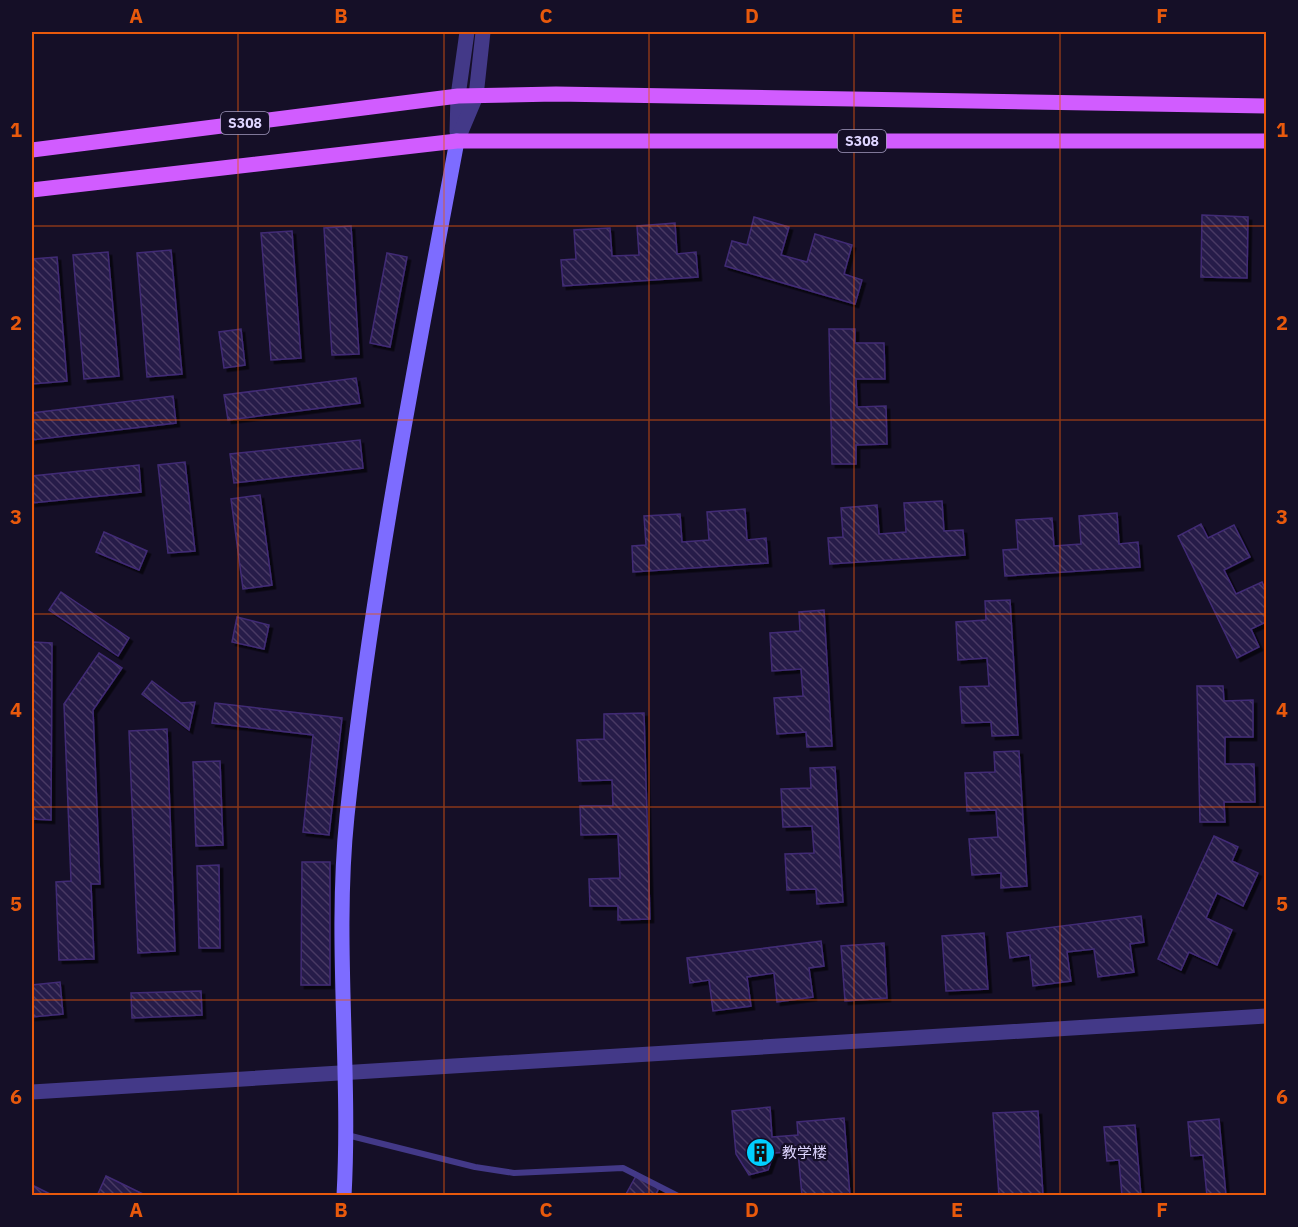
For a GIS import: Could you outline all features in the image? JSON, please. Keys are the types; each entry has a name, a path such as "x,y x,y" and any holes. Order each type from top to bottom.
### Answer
{"main road":[{"name":"S308","path":"32,150 458,96 568,94 1266,106"},
{"name":"S308","path":"32,190 457,141 1266,141"},
{"path":"344,1196 347,1135 342,914 347,818 393,478 457,141"}],"street":[{"path":"457,141 458,96 467,32"},
{"path":"457,141 476,96 483,32"},
{"path":"32,1092 1266,1016"}],"lane":[{"path":"347,1135 475,1167 514,1173 623,1168 678,1196"}],"building":[{"path":"1202,215 1248,217 1247,278 1201,277"},
{"path":"754,217 789,227 781,255 807,262 815,234 852,245 844,274 862,280 855,304 725,266 732,241 747,245"},
{"path":"675,223 677,254 696,252 698,277 563,286 561,260 576,259 574,230 610,228 612,256 639,255 637,226"},
{"path":"351,226 359,354 332,355 324,228"},
{"path":"292,231 301,358 271,360 261,233"},
{"path":"171,250 182,374 147,377 137,253"},
{"path":"108,252 119,376 84,379 73,255"},
{"path":"387,253 407,257 390,347 370,343"},
{"path":"57,257 67,381 32,384 32,259"},
{"path":"241,329 245,365 224,368 219,332"},
{"path":"829,329 855,329 855,343 884,343 885,379 856,379 857,407 886,406 887,444 856,445 856,464 832,464"},
{"path":"356,378 360,403 228,420 224,395"},
{"path":"173,396 176,423 32,440 32,413"},
{"path":"360,440 363,468 234,483 230,454"},
{"path":"185,462 195,551 168,553 158,465"},
{"path":"139,465 141,492 32,503 32,476"},
{"path":"260,495 272,585 243,589 231,499"},
{"path":"942,501 944,531 963,530 965,555 830,564 828,538 843,537 841,508 877,505 879,534 906,532 904,503"},
{"path":"745,509 747,540 766,538 768,563 633,572 632,546 646,545 644,516 680,514 682,542 709,540 707,512"},
{"path":"1117,513 1119,544 1138,542 1140,567 1005,576 1003,550 1018,549 1016,520 1052,518 1054,546 1081,544 1079,516"},
{"path":"1201,524 1208,538 1234,525 1250,557 1224,570 1236,594 1262,582 1266,591 1266,622 1251,629 1259,647 1237,658 1178,536"},
{"path":"104,532 147,551 139,570 96,552"},
{"path":"61,592 129,638 118,656 49,610"},
{"path":"1010,600 1018,735 992,736 991,722 962,723 960,687 989,686 987,658 958,660 956,622 986,620 985,601"},
{"path":"824,610 832,746 807,747 806,732 777,734 774,698 803,696 801,669 772,671 770,633 800,631 799,612"},
{"path":"237,617 269,625 264,649 232,642"},
{"path":"32,642 52,643 51,820 32,819"},
{"path":"99,653 122,668 93,710 100,884 91,884 94,959 59,960 56,882 71,881 64,704"},
{"path":"152,681 181,703 195,702 189,730 142,694"},
{"path":"1197,686 1223,686 1224,701 1253,700 1253,737 1225,737 1225,764 1254,764 1255,802 1224,802 1225,822 1200,822"},
{"path":"215,703 342,718 329,835 303,832 313,735 212,723"},
{"path":"644,713 650,919 618,920 618,906 590,906 589,879 620,878 618,834 581,835 580,806 613,806 612,780 579,781 577,740 604,739 604,714"},
{"path":"167,729 175,951 138,953 129,731"},
{"path":"1019,751 1027,886 1001,888 1001,873 972,875 969,839 998,837 996,810 967,811 965,773 995,772 994,752"},
{"path":"220,761 223,845 196,846 193,762"},
{"path":"835,767 843,902 817,904 816,889 787,890 785,854 814,853 812,826 783,827 781,789 811,788 810,768"},
{"path":"1214,836 1238,847 1232,861 1258,873 1243,906 1217,893 1206,918 1232,930 1217,965 1189,952 1181,970 1158,959"},
{"path":"302,862 330,862 330,985 301,985"},
{"path":"219,865 220,948 199,948 197,866"},
{"path":"1141,916 1144,942 1130,944 1134,972 1098,977 1094,949 1067,952 1071,981 1033,986 1030,955 1010,958 1007,933"},
{"path":"984,933 988,989 946,991 942,936"},
{"path":"821,941 824,966 809,968 813,997 777,1002 774,973 747,977 751,1006 713,1011 709,980 690,983 687,958"},
{"path":"884,943 887,998 845,1001 841,946"},
{"path":"60,982 63,1014 32,1017 32,985"},
{"path":"201,991 202,1015 132,1018 131,993"},
{"name":"教学楼","path":"770,1107 772,1137 798,1135 797,1122 844,1118 850,1196 802,1196 798,1151 774,1153 768,1170 749,1175 736,1154 732,1111"},
{"path":"1038,1111 1043,1196 999,1196 993,1113"},
{"path":"1219,1119 1226,1196 1207,1196 1203,1155 1191,1156 1188,1122"},
{"path":"1135,1125 1141,1196 1122,1196 1119,1160 1107,1161 1104,1127"},
{"path":"106,1176 147,1196 97,1196"},
{"path":"636,1176 659,1188 655,1196 625,1196"},
{"path":"32,1185 54,1196 32,1196"}],"place":[{"name":"教学楼","path":"761,1152"}]}
